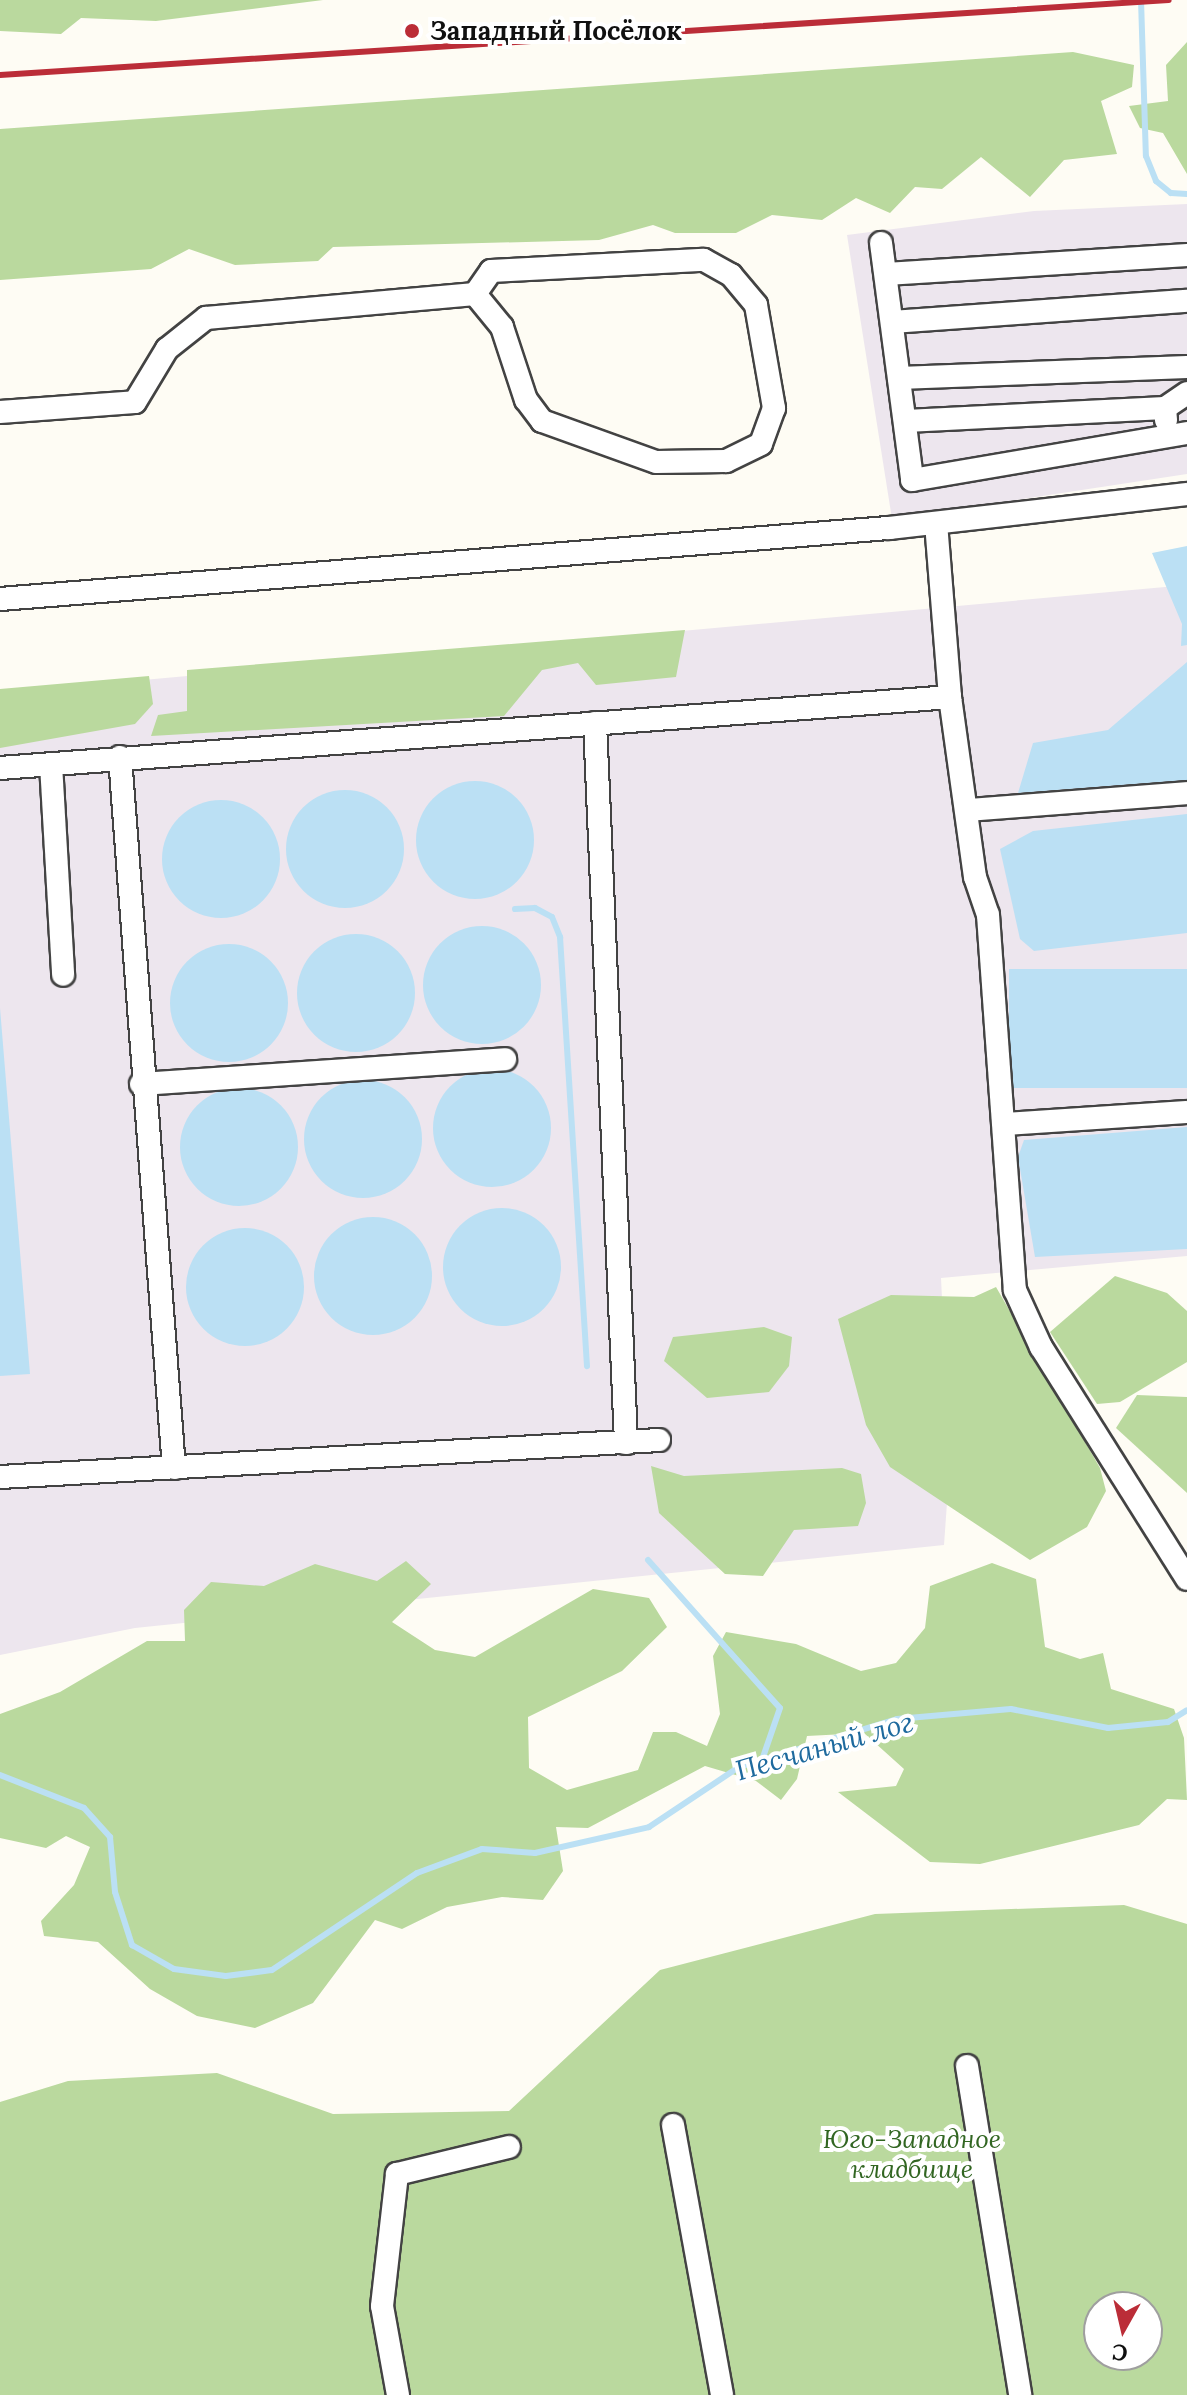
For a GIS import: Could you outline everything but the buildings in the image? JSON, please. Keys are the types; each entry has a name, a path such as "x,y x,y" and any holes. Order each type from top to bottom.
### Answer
{"street":[{"path":"881,243 912,480 1177,434 1165,408"},
{"path":"886,274 1187,255"},
{"path":"704,260 731,275 756,305 774,408 761,444 726,461 656,462 542,421 526,400 502,327 475,294 491,271 704,260"},
{"path":"0,412 135,402 167,349 206,318 475,294"},
{"path":"892,322 1187,301"},
{"path":"899,378 1187,367"},
{"path":"906,421 1165,408 1187,393"},
{"path":"0,599 936,523 1187,494"},
{"path":"936,523 950,697 975,877 988,915 1015,1290 1041,1347 1187,1579"},
{"path":"0,768 950,697"},
{"path":"595,723 626,1443"},
{"path":"120,757 141,1084 174,1468"},
{"path":"51,764 63,975"},
{"path":"968,810 1187,793"},
{"path":"141,1084 505,1059"},
{"path":"1005,1124 1187,1112"},
{"path":"0,1477 659,1440"},
{"path":"967,2066 1020,2395"},
{"path":"673,2125 722,2395"},
{"path":"398,2395 382,2306 397,2174 509,2147"}],"shaded area":[{"path":"1187,204 1187,474 892,519 847,235 1034,211"},
{"path":"1187,585 1187,1256 941,1278 950,1461 944,1545 135,1628 0,1655 0,693"}],"green space":[{"path":"0,0 323,0 156,21 81,18 61,34 0,31"},
{"path":"1187,42 1187,174 1163,133 1140,128 1129,106 1168,101 1166,65"},
{"path":"1073,52 1134,65 1132,87 1101,101 1117,154 1064,160 1030,197 981,157 942,189 915,187 890,213 856,198 822,220 772,215 736,233 675,233 653,225 599,240 333,247 318,261 235,265 189,249 151,269 0,280 0,129"},
{"path":"685,630 676,677 596,685 578,663 542,670 504,716 151,736 158,715 187,711 187,670"},
{"path":"149,676 153,704 135,724 0,748 0,689"},
{"path":"1115,1276 1167,1293 1187,1311 1187,1362 1120,1402 1097,1404 1050,1332"},
{"path":"996,1287 1100,1468 1106,1491 1087,1527 1030,1560 890,1467 866,1425 838,1319 891,1295 974,1297"},
{"path":"764,1327 792,1337 789,1366 769,1392 707,1398 664,1361 673,1337"},
{"path":"1137,1395 1187,1397 1187,1493 1116,1428"},
{"path":"651,1466 684,1476 842,1468 861,1474 866,1503 858,1526 794,1530 763,1576 725,1574 659,1513"},
{"path":"406,1561 431,1584 392,1622 435,1650 475,1657 593,1589 649,1598 667,1627 622,1671 528,1717 529,1768 567,1790 638,1770 653,1732 676,1732 707,1746 720,1714 713,1656 726,1632 796,1644 861,1671 896,1663 925,1628 930,1586 992,1563 1036,1579 1045,1647 1080,1659 1103,1653 1111,1689 1174,1709 1184,1738 1187,1800 1167,1799 1139,1825 980,1864 930,1862 838,1792 896,1786 904,1769 864,1733 807,1736 797,1779 781,1800 756,1781 705,1766 588,1828 556,1827 563,1871 543,1900 502,1897 447,1907 402,1929 375,1920 313,2003 255,2028 197,2016 150,1989 98,1942 44,1936 41,1921 74,1885 90,1847 66,1836 46,1848 0,1838 0,1714 60,1692 147,1641 185,1641 184,1610 211,1582 264,1586 315,1564 377,1581"},
{"name":"Юго-Западное кладбище","path":"1124,1905 1187,1924 1187,2395 0,2395 0,2102 68,2081 217,2073 333,2114 509,2111 660,1970 875,1914"}],"water":[{"path":"1187,546 1187,645 1181,646 1182,624 1152,553"},
{"path":"1187,662 1187,780 1018,793 1033,743 1108,730"},
{"path":"475,781 498,786 517,798 529,817 534,840 529,863 517,882 498,894 475,899 452,894 433,882 421,863 416,840 421,817 433,798 452,786"},
{"path":"345,790 368,795 387,807 399,826 404,849 399,872 387,891 368,903 345,908 322,903 303,891 291,872 286,849 291,826 303,807 322,795"},
{"path":"221,800 244,805 263,817 275,836 280,859 275,882 263,901 244,913 221,918 198,913 179,901 167,882 162,859 167,836 179,817 198,805"},
{"path":"1187,814 1187,933 1034,951 1020,939 1000,849 1033,831"},
{"path":"482,926 505,931 524,943 536,962 541,985 536,1008 524,1027 505,1039 482,1044 459,1039 440,1027 428,1008 423,985 428,962 440,943 459,931"},
{"path":"356,934 379,939 398,951 410,970 415,993 410,1016 398,1035 379,1047 356,1052 333,1047 314,1035 302,1016 297,993 302,970 314,951 333,939"},
{"path":"229,944 252,949 271,961 283,980 288,1003 283,1026 271,1045 252,1057 229,1062 206,1057 187,1045 175,1026 170,1003 175,980 187,961 206,949"},
{"path":"1009,969 1187,969 1187,1088 1009,1088"},
{"path":"0,1008 30,1374 0,1376"},
{"path":"492,1069 515,1074 534,1086 546,1105 551,1128 546,1151 534,1170 515,1182 492,1187 469,1182 450,1170 438,1151 433,1128 438,1105 450,1086 469,1074"},
{"path":"363,1080 386,1085 405,1097 417,1116 422,1139 417,1162 405,1181 386,1193 363,1198 340,1193 321,1181 309,1162 304,1139 309,1116 321,1097 340,1085"},
{"path":"239,1088 262,1093 281,1105 293,1124 298,1147 293,1170 281,1189 262,1201 239,1206 216,1201 197,1189 185,1170 180,1147 185,1124 197,1105 216,1093"},
{"path":"1187,1127 1187,1249 1035,1257 1018,1157 1024,1140"},
{"path":"502,1208 525,1213 544,1225 556,1244 561,1267 556,1290 544,1309 525,1321 502,1326 479,1321 460,1309 448,1290 443,1267 448,1244 460,1225 479,1213"},
{"path":"373,1217 396,1222 415,1234 427,1253 432,1276 427,1299 415,1318 396,1330 373,1335 350,1330 331,1318 319,1299 314,1276 319,1253 331,1234 350,1222"},
{"path":"245,1228 268,1233 287,1245 299,1264 304,1287 299,1310 287,1329 268,1341 245,1346 222,1341 203,1329 191,1310 186,1287 191,1264 203,1245 222,1233"}],"waterway":[{"path":"1141,0 1146,156 1156,181 1171,193 1187,194"},
{"path":"515,909 535,908 552,917 560,937 587,1366"},
{"path":"648,1560 780,1708 762,1760"},
{"name":"Песчаный лог","path":"0,1775 84,1808 110,1837 115,1892 132,1945 174,1969 226,1976 272,1970 417,1873 482,1849 535,1853 649,1827 739,1767 897,1719 1011,1709 1108,1728 1168,1722 1187,1710"}],"railway":[{"path":"0,75 1169,0"}],"place":[{"name":"Западный Посёлок","path":"412,31"}]}
